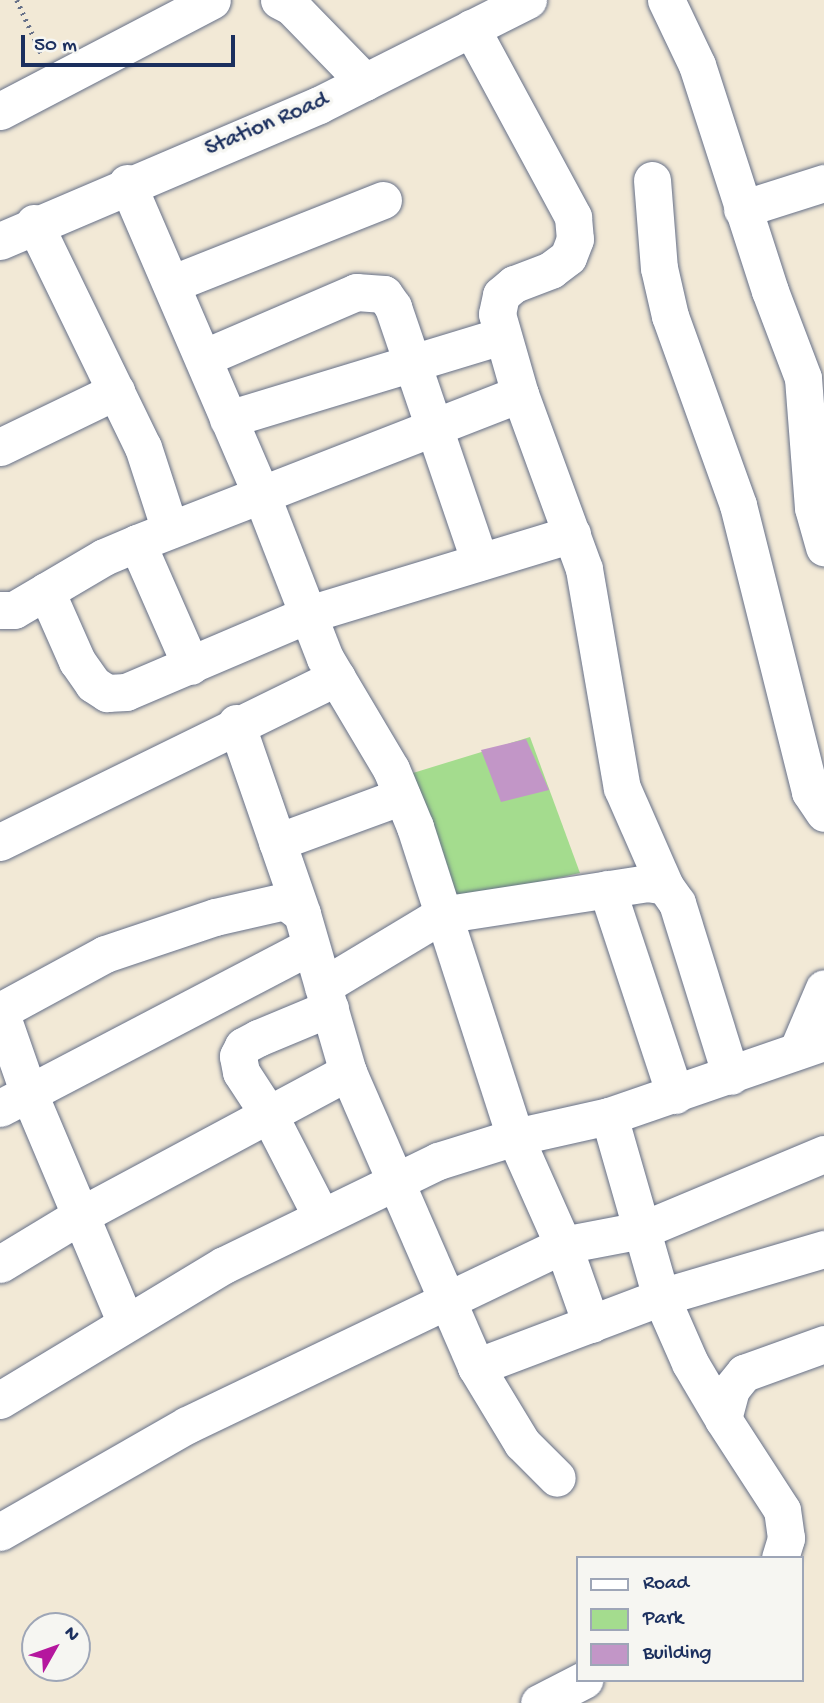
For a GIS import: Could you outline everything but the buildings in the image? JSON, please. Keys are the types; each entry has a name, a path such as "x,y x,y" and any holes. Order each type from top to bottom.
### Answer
{"street":[{"path":"0,111 212,0"},
{"path":"279,0 291,6 366,82"},
{"name":"Station Road","path":"0,241 34,223 366,82 528,0"},
{"path":"667,0 697,65 742,209 803,378 824,547"},
{"path":"471,28 567,201 575,239 568,257 551,270 514,284 500,295 497,314 520,394 572,534 591,605 622,788 665,886 677,904 731,1076"},
{"path":"652,180 659,268 670,316 738,505 810,792 824,813"},
{"path":"127,183 337,677 402,796 515,1137 564,1245 591,1324"},
{"path":"742,209 824,183"},
{"path":"171,284 383,200"},
{"path":"34,223 143,447 154,537 191,666"},
{"path":"203,358 356,292 371,290 384,294 393,306 480,562"},
{"path":"228,419 502,336"},
{"path":"0,447 116,391"},
{"path":"0,610 14,610 154,537 520,394"},
{"path":"46,591 77,662 107,693 125,692 309,614 572,534"},
{"path":"0,842 236,723 337,677"},
{"path":"236,723 306,930 348,1072 393,1182 476,1367 522,1443 557,1478"},
{"path":"277,842 402,796"},
{"path":"321,1216 269,1115 241,1072 238,1056 243,1046 326,997 441,915 647,883 665,886"},
{"path":"607,889 675,1095"},
{"path":"125,1321 81,1216 15,1101 0,1012 105,954 176,929 285,901 306,930"},
{"path":"15,1101 306,930"},
{"path":"0,1400 125,1321 321,1216 438,1161 515,1137 609,1116 731,1076 811,1046 824,988"},
{"path":"0,1264 81,1216 348,1072"},
{"path":"609,1116 661,1297 690,1363 782,1510 786,1538 781,1556"},
{"path":"0,1532 187,1425 564,1245 642,1230 824,1154"},
{"path":"476,1367 661,1297 824,1249"},
{"path":"723,1419 731,1389 744,1373 824,1345"},
{"path":"538,1703 580,1682"}],"path":[{"path":"17,0 55,81"}],"green space":[{"path":"530,737 580,873 448,903 413,773"}]}
